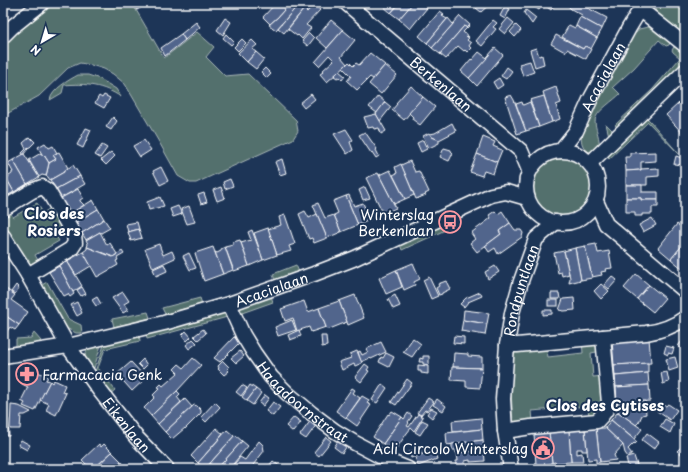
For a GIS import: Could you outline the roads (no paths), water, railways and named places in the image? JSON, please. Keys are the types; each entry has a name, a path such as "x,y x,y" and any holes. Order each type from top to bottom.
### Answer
{"street":[{"path":"3,36 42,3"},
{"name":"Berkenlaan","path":"346,3 521,151 528,175"},
{"path":"642,6 685,45"},
{"name":"Acacialaan","path":"560,151 576,131 590,100 642,6"},
{"path":"585,159 685,70"},
{"path":"576,131 585,159 597,181 596,201 606,224"},
{"path":"521,151 541,156 560,151 570,152 585,159"},
{"path":"506,192 528,175 541,156"},
{"path":"528,175 526,187 527,198 537,213 546,219 556,222 567,222 590,211 596,201"},
{"path":"3,209 32,191 42,187 48,191 74,235 75,243 71,249 28,275"},
{"path":"506,192 527,198"},
{"name":"Acacialaan","path":"3,356 68,346 164,323 229,304 353,259 491,195 506,192"},
{"path":"536,239 537,213"},
{"path":"580,217 606,224 685,291"},
{"name":"Rondpuntlaan","path":"511,469 505,431 504,399 507,345 512,313 521,281 536,239 556,222"},
{"name":"Eikenlaan","path":"3,236 28,275 68,346 100,391 136,437 167,469"},
{"name":"Haagdoornstraat","path":"229,304 243,335 254,353 271,377 288,394 329,426 355,443 393,463 408,469"},
{"name":"Rondpuntlaan","path":"507,345 658,331 685,318"},
{"path":"505,431 596,420 602,416 607,409 609,402 603,337"}],"place":[{"name":"Winterslag Berkenlaan","path":"450,222"},
{"name":"Farmacacia Genk","path":"27,374"},
{"name":"Acli Circolo Winterslag","path":"543,448"}],"district":[{"name":"Clos des Rosiers","path":"54,220"},
{"name":"Clos des Cytises","path":"605,404"}]}
